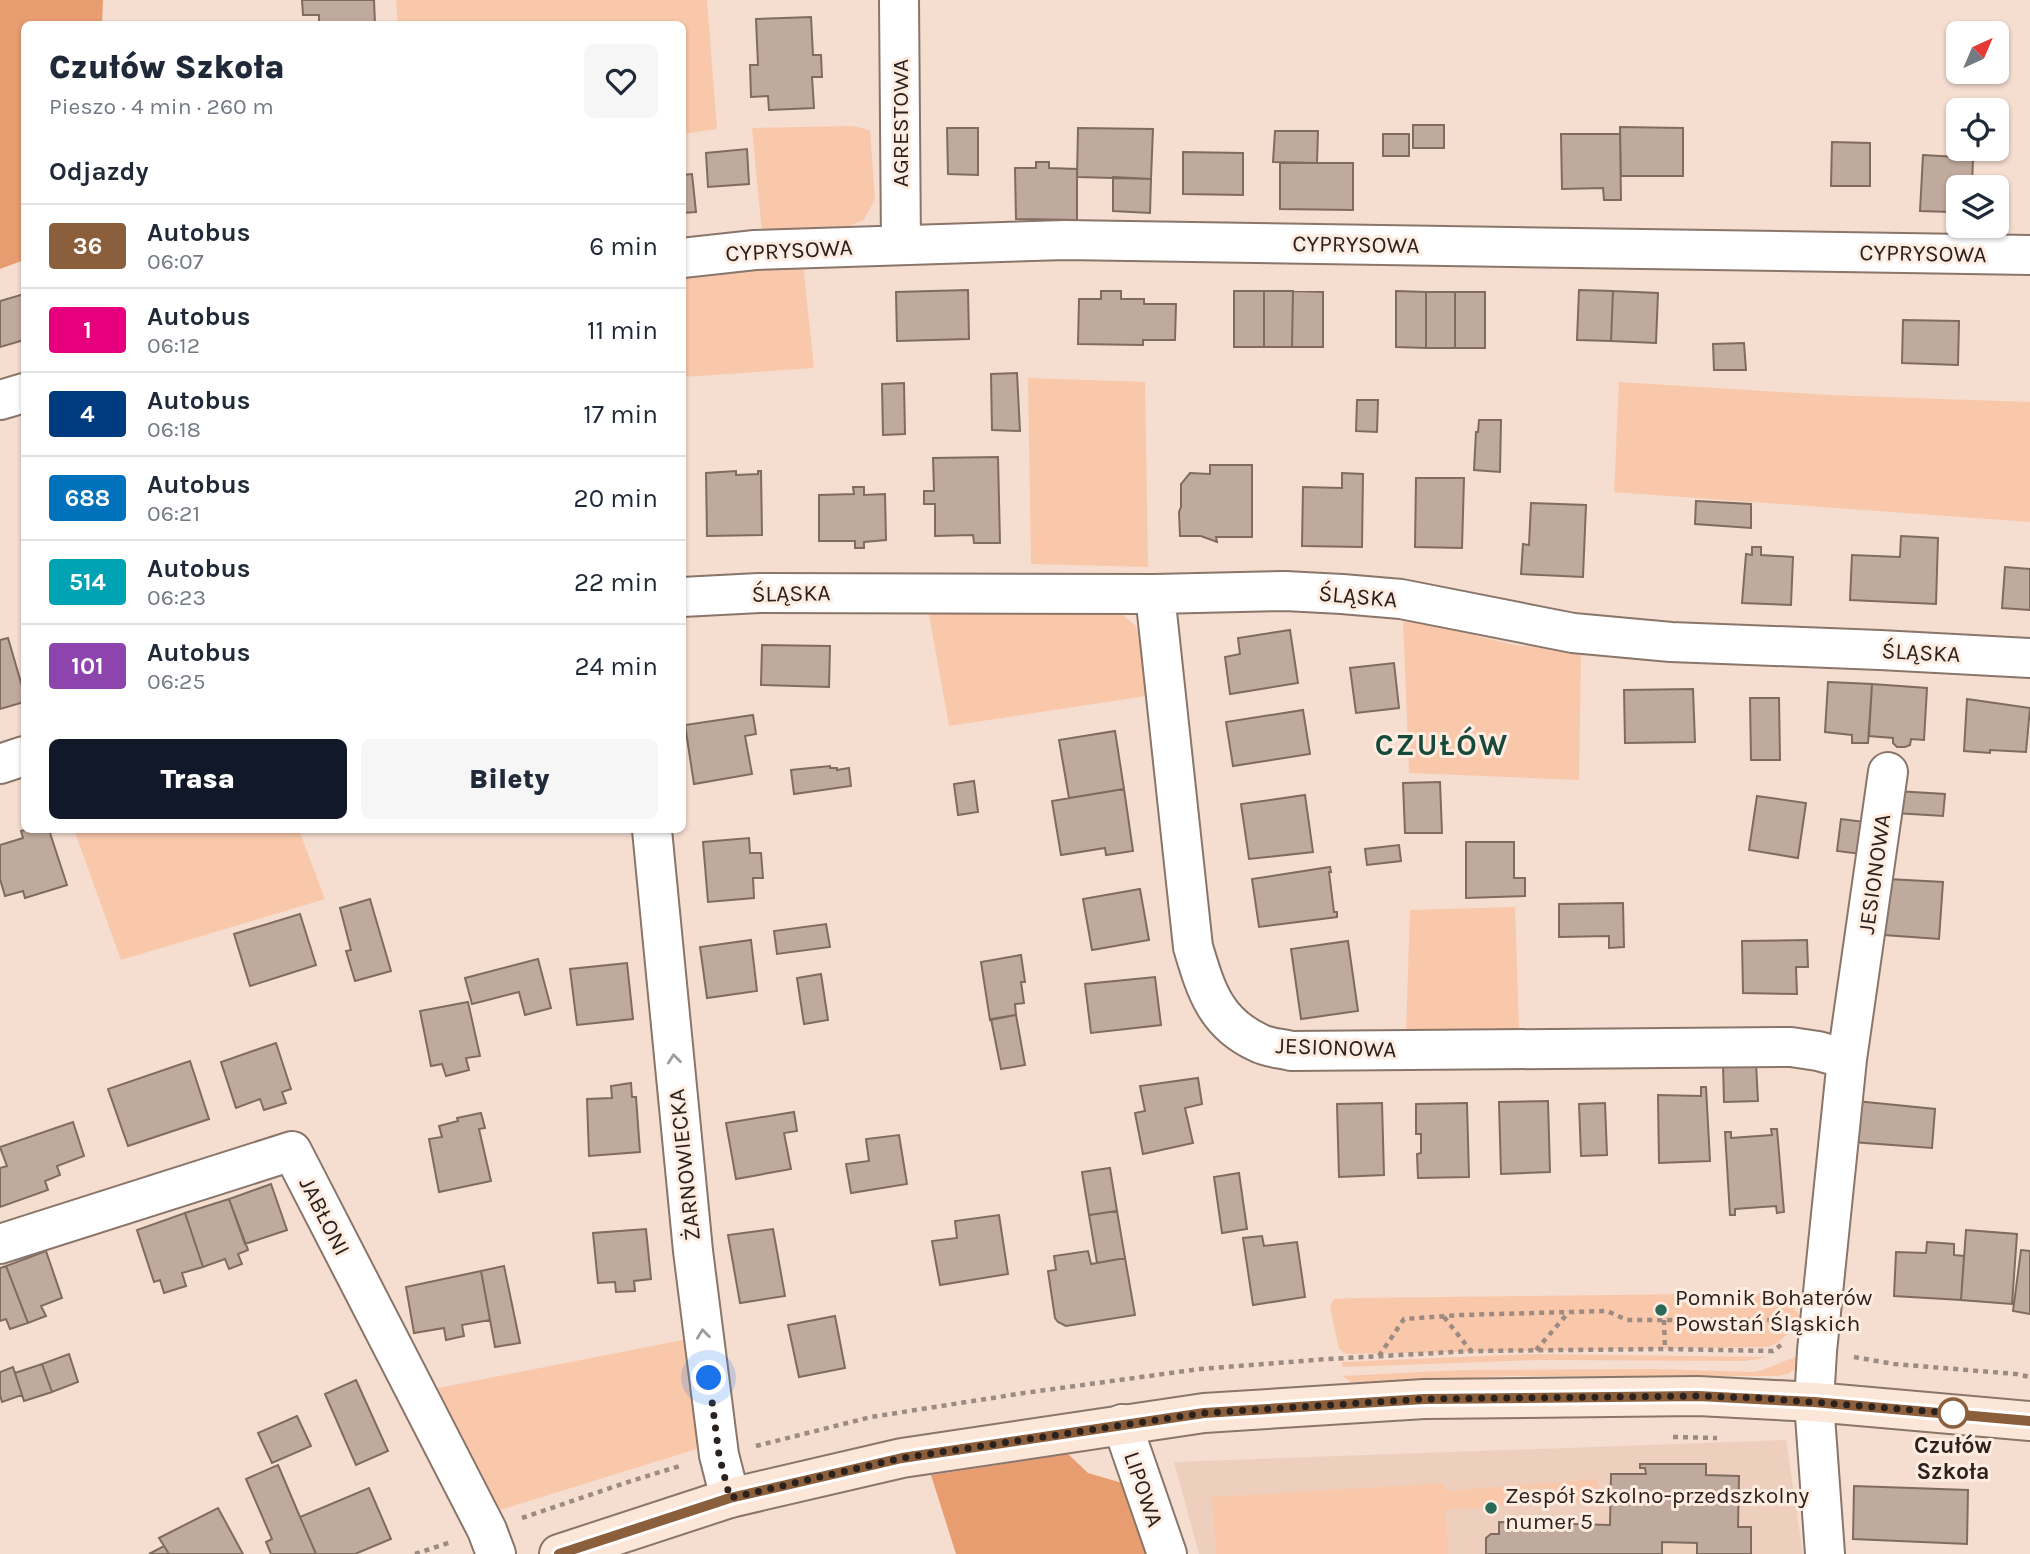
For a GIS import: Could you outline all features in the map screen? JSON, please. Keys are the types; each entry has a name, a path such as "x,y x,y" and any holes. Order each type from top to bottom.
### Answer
{"main road":[{"path":"559,1554 730,1498 902,1458 1204,1413 1424,1399 1698,1396 1814,1402 2030,1421"}],"street":[{"name":"AGRESTOWA","path":"899,0 901,245"},
{"name":"CYPRYSOWA","path":"686,258 755,250 1065,240 2030,255"},
{"path":"0,400 21,394"},
{"name":"ŚLĄSKA","path":"686,597 786,593 1342,594 1401,599 1573,633 1671,642 2030,658"},
{"name":"JESIONOWA","path":"1155,594 1194,947 1205,989 1229,1025 1260,1044 1291,1051 1791,1047 1847,1059"},
{"path":"0,764 21,757"},
{"name":"JESIONOWA","path":"1825,1554 1814,1402 1819,1329 1847,1059 1888,772"},
{"name":"ŻARNOWIECKA","path":"652,833 693,1251 719,1455 730,1498"},
{"name":"JABŁONI","path":"0,1244 292,1151 487,1530 496,1554"},
{"name":"LIPOWA","path":"1122,1424 1167,1554"}],"path":[{"path":"1378,1356 1404,1318 1607,1311 1627,1320 1787,1320"},
{"path":"1535,1351 1570,1312"},
{"path":"1443,1316 1472,1351"},
{"path":"1664,1320 1665,1349"},
{"path":"1843,1355 1894,1364 2030,1375"},
{"path":"1667,1437 1720,1438"}],"shaded area":[{"path":"0,0 103,0 102,21 21,21 21,261 0,269"},
{"path":"396,0 707,0 717,129 686,134 686,21 398,21"},
{"path":"852,126 870,130 875,199 864,220 829,234 762,234 752,128"},
{"path":"803,264 814,368 686,377 686,274"},
{"path":"1028,378 1145,382 1148,567 1031,564"},
{"path":"1619,382 1829,395 2030,402 2030,522 1614,492"},
{"path":"928,609 1116,609 1136,626 1153,695 949,726"},
{"path":"1403,618 1515,645 1581,653 1579,780 1409,773"},
{"path":"75,833 300,833 325,899 121,960"},
{"path":"1515,907 1519,1029 1406,1032 1410,910"},
{"path":"1782,1293 1804,1321 1776,1344 1768,1347 1346,1354 1339,1349 1330,1307 1334,1299 1356,1298"},
{"path":"688,1339 703,1447 497,1511 438,1388"},
{"path":"1535,1354 1768,1357 1746,1361 1541,1360 1342,1367 1342,1362"},
{"path":"1795,1357 1799,1358 1795,1369 1788,1374 1777,1376 1508,1376 1353,1383 1342,1376 1461,1370 1653,1369 1754,1372"},
{"name":"Zespół Szkolno-przedszkolny numer 5","path":"1786,1440 1803,1554 1199,1554 1174,1462"},
{"path":"1068,1454 1088,1473 1129,1485 1151,1554 956,1554 931,1475"},
{"path":"1597,1479 1598,1498 1446,1510 1448,1554 1216,1554 1212,1497 1444,1483 1445,1491"}],"building":[{"path":"302,0 374,0 375,21 319,21 319,15 303,15"},
{"path":"811,17 813,55 821,55 822,77 812,77 814,108 769,110 768,96 751,97 750,65 758,65 756,19"},
{"path":"1413,125 1444,125 1444,148 1413,148"},
{"path":"1620,127 1683,128 1683,176 1621,176"},
{"path":"947,128 978,128 978,175 948,174"},
{"path":"1078,128 1153,129 1151,179 1077,177"},
{"path":"1275,131 1318,131 1317,163 1273,162"},
{"path":"1383,134 1409,134 1409,156 1383,156"},
{"path":"1561,134 1620,134 1621,200 1604,200 1603,188 1562,189"},
{"path":"1832,142 1870,143 1870,186 1831,186"},
{"path":"747,149 749,184 708,187 706,153"},
{"path":"1183,152 1243,153 1243,195 1183,194"},
{"path":"1923,155 1946,156 1946,161 1973,161 1972,175 1946,175 1946,212 1920,211"},
{"path":"1036,162 1049,162 1049,168 1077,169 1077,220 1016,219 1015,168 1036,168"},
{"path":"1280,163 1353,163 1353,210 1280,209"},
{"path":"692,174 696,212 686,213 686,175"},
{"path":"1113,177 1151,179 1150,213 1113,211"},
{"path":"968,290 969,339 897,341 896,292"},
{"path":"1579,290 1613,291 1611,341 1577,340"},
{"path":"1101,291 1121,291 1121,299 1144,299 1144,304 1176,304 1175,340 1143,340 1143,345 1078,344 1079,299 1101,299"},
{"path":"1234,291 1264,291 1264,347 1234,347"},
{"path":"1264,291 1293,291 1292,347 1264,347"},
{"path":"1293,291 1323,292 1323,347 1292,347"},
{"path":"1396,291 1426,292 1426,348 1396,347"},
{"path":"1613,291 1658,293 1656,343 1611,341"},
{"path":"1426,292 1455,292 1455,348 1426,348"},
{"path":"1455,292 1485,292 1485,348 1455,348"},
{"path":"21,295 21,341 0,347 0,301"},
{"path":"1903,320 1959,321 1958,365 1902,363"},
{"path":"1744,343 1746,370 1714,370 1713,344"},
{"path":"1017,373 1020,431 992,430 991,374"},
{"path":"904,383 905,434 883,435 882,384"},
{"path":"1357,400 1378,400 1377,432 1356,431"},
{"path":"1479,420 1501,420 1500,472 1474,470"},
{"path":"998,457 1000,543 974,543 973,535 935,536 935,504 924,504 924,491 934,491 933,458"},
{"path":"1210,465 1252,465 1252,537 1216,537 1217,542 1201,536 1180,536 1181,484 1190,473 1210,474"},
{"path":"736,471 736,475 758,474 758,471 761,471 762,535 707,536 706,473"},
{"path":"1342,473 1363,474 1362,547 1302,546 1303,487 1342,488"},
{"path":"1416,478 1464,478 1462,548 1415,547"},
{"path":"853,487 864,487 864,495 885,494 886,540 864,542 864,548 855,548 855,541 819,541 819,495 854,494"},
{"path":"1696,501 1751,504 1751,528 1695,524"},
{"path":"1531,503 1586,505 1583,577 1521,574 1523,544 1529,545"},
{"path":"1901,536 1938,538 1936,604 1850,600 1852,555 1900,557"},
{"path":"1752,547 1761,547 1761,555 1793,557 1791,605 1742,603 1746,554 1752,555"},
{"path":"2005,567 2030,569 2030,610 2002,608"},
{"path":"1290,630 1298,683 1230,694 1225,657 1240,654 1238,638"},
{"path":"8,638 21,683 21,703 0,709 0,640"},
{"path":"762,645 830,646 829,687 761,685"},
{"path":"1394,663 1399,708 1356,713 1350,668"},
{"path":"1828,682 1872,684 1868,743 1852,743 1852,735 1825,732"},
{"path":"1872,684 1927,688 1924,740 1911,739 1910,745 1897,747 1893,738 1869,736"},
{"path":"1693,689 1695,742 1625,743 1624,690"},
{"path":"1750,698 1779,698 1780,760 1751,760"},
{"path":"1967,699 2030,708 2026,752 1964,751"},
{"path":"1303,710 1310,754 1233,766 1226,722"},
{"path":"753,715 756,734 745,736 752,774 694,784 686,725"},
{"path":"1115,731 1124,789 1069,798 1059,740"},
{"path":"830,766 837,770 849,768 851,786 794,794 791,770"},
{"path":"974,781 978,812 958,815 954,784"},
{"path":"1440,782 1442,833 1405,833 1403,783"},
{"path":"1124,789 1133,851 1106,855 1105,848 1061,855 1052,801"},
{"path":"1896,791 1945,794 1943,816 1895,813"},
{"path":"1305,795 1313,852 1249,859 1241,804"},
{"path":"1757,796 1806,803 1798,858 1749,850"},
{"path":"1841,819 1865,822 1861,854 1837,851"},
{"path":"22,833 50,833 67,885 25,898 23,891 5,896 0,879 0,845 23,838"},
{"path":"749,838 750,853 761,853 763,878 753,878 754,898 708,902 703,842"},
{"path":"1466,842 1514,842 1514,878 1525,878 1525,896 1466,898"},
{"path":"1399,845 1401,861 1367,865 1365,849"},
{"path":"1330,867 1334,912 1337,912 1337,917 1259,927 1252,879"},
{"path":"1888,879 1943,882 1939,939 1884,935"},
{"path":"1140,889 1149,940 1092,950 1083,899"},
{"path":"370,899 391,971 355,981 346,951 351,950 340,908"},
{"path":"1623,903 1624,947 1609,948 1609,936 1559,937 1559,904"},
{"path":"300,914 316,965 250,986 234,934"},
{"path":"826,924 830,947 777,954 774,931"},
{"path":"751,940 757,991 707,998 700,947"},
{"path":"1807,940 1808,967 1796,967 1797,994 1743,993 1742,941"},
{"path":"1348,941 1358,1011 1301,1019 1291,949"},
{"path":"1021,955 1025,982 1021,982 1024,1003 1015,1004 1016,1015 990,1020 981,962"},
{"path":"538,959 551,1008 525,1015 519,992 472,1004 465,978"},
{"path":"627,963 633,1019 577,1025 570,969"},
{"path":"821,974 828,1020 804,1024 797,978"},
{"path":"1155,977 1161,1025 1091,1033 1085,984"},
{"path":"468,1002 480,1056 466,1058 469,1070 446,1076 442,1064 431,1066 420,1011"},
{"path":"1016,1015 1025,1065 1001,1069 991,1019"},
{"path":"276,1043 291,1089 282,1092 286,1103 264,1110 260,1099 236,1108 221,1062"},
{"path":"190,1061 209,1119 128,1146 108,1089"},
{"path":"1756,1063 1758,1101 1724,1102 1723,1064"},
{"path":"1198,1078 1202,1104 1185,1108 1193,1143 1143,1154 1135,1113 1145,1111 1140,1086"},
{"path":"631,1083 632,1097 636,1097 640,1152 589,1156 587,1099 612,1098 611,1086"},
{"path":"1701,1087 1706,1087 1710,1161 1659,1163 1658,1095 1701,1096"},
{"path":"1548,1101 1550,1172 1501,1174 1499,1102"},
{"path":"1856,1101 1935,1109 1932,1148 1852,1142"},
{"path":"1382,1103 1384,1175 1339,1177 1337,1104"},
{"path":"1467,1103 1469,1177 1418,1178 1417,1154 1421,1153 1421,1134 1416,1134 1416,1104"},
{"path":"1605,1103 1607,1155 1581,1156 1579,1104"},
{"path":"794,1112 797,1131 784,1133 791,1169 736,1179 726,1123"},
{"path":"481,1113 485,1128 479,1129 491,1181 439,1192 429,1139 442,1137 439,1126 458,1121 457,1118"},
{"path":"73,1122 84,1156 57,1166 60,1175 45,1181 48,1190 0,1207 0,1168 7,1166 0,1147"},
{"path":"1771,1129 1777,1129 1784,1212 1777,1213 1776,1206 1735,1209 1735,1215 1730,1215 1725,1132 1731,1132 1731,1138 1772,1135"},
{"path":"899,1135 907,1184 851,1193 846,1164 869,1161 866,1139"},
{"path":"1110,1168 1117,1211 1089,1215 1082,1172"},
{"path":"1239,1173 1247,1229 1222,1233 1214,1177"},
{"path":"271,1184 287,1230 245,1244 229,1199"},
{"path":"229,1199 248,1250 238,1254 242,1264 229,1269 225,1259 203,1267 185,1213"},
{"path":"1117,1211 1125,1258 1097,1263 1089,1215"},
{"path":"185,1213 203,1267 182,1273 186,1286 164,1293 160,1280 154,1282 137,1230"},
{"path":"999,1215 1008,1274 940,1285 932,1241 957,1238 955,1221"},
{"path":"646,1229 651,1279 634,1281 635,1291 616,1292 615,1282 598,1283 593,1233"},
{"path":"773,1229 785,1296 740,1303 728,1235"},
{"path":"1966,1230 2017,1234 2012,1304 1961,1300"},
{"path":"1262,1236 1264,1246 1297,1242 1305,1297 1253,1305 1243,1238"},
{"path":"1927,1242 1954,1244 1954,1255 1964,1256 1961,1300 1894,1296 1896,1252 1926,1253"},
{"path":"2021,1250 2030,1251 2030,1314 2013,1311"},
{"path":"46,1251 62,1298 41,1306 46,1316 28,1323 6,1266"},
{"path":"1088,1251 1091,1264 1125,1258 1135,1315 1066,1326 1055,1318 1048,1271 1056,1270 1054,1256"},
{"path":"6,1266 28,1323 10,1329 6,1319 0,1321 0,1268"},
{"path":"504,1266 520,1343 495,1347 481,1271"},
{"path":"481,1271 490,1320 462,1325 464,1336 446,1340 444,1328 414,1333 406,1287"},
{"path":"835,1316 845,1368 799,1377 788,1325"},
{"path":"69,1354 78,1382 52,1392 42,1364"},
{"path":"42,1364 52,1392 24,1401 15,1373"},
{"path":"13,1367 22,1395 2,1402 0,1372"},
{"path":"356,1380 388,1451 356,1465 325,1394"},
{"path":"297,1416 311,1446 272,1463 258,1433"},
{"path":"1640,1464 1706,1464 1706,1475 1739,1476 1738,1527 1751,1527 1751,1554 1697,1554 1697,1543 1662,1542 1662,1554 1486,1554 1486,1538 1491,1534 1499,1534 1499,1522 1610,1525 1611,1474 1646,1474 1645,1468 1640,1468"},
{"path":"278,1465 316,1554 271,1554 266,1542 272,1539 246,1479"},
{"path":"1854,1486 1968,1490 1967,1544 1853,1539"},
{"path":"369,1488 391,1539 355,1554 316,1554 300,1517"},
{"path":"218,1508 243,1554 169,1554 159,1538"},
{"path":"164,1546 169,1554 149,1554"}],"bus line":[{"name":"36","path":"559,1554 730,1498 902,1458 1204,1413 1424,1399 1698,1396 1814,1402 2030,1421"}],"place":[{"name":"Pomnik Bohaterów Powstań Śląskich","path":"1661,1310"},
{"name":"Czułów Szkoła","path":"1953,1413"},
{"name":"Zespół Szkolno-przedszkolny numer 5","path":"1491,1508"}],"district":[{"name":"CZUŁÓW","path":"1442,745"}],"route":[{"path":"709,1378 719,1455 730,1498 902,1458 1204,1413 1424,1399 1698,1396 1759,1398 1965,1414 1953,1413"}]}
